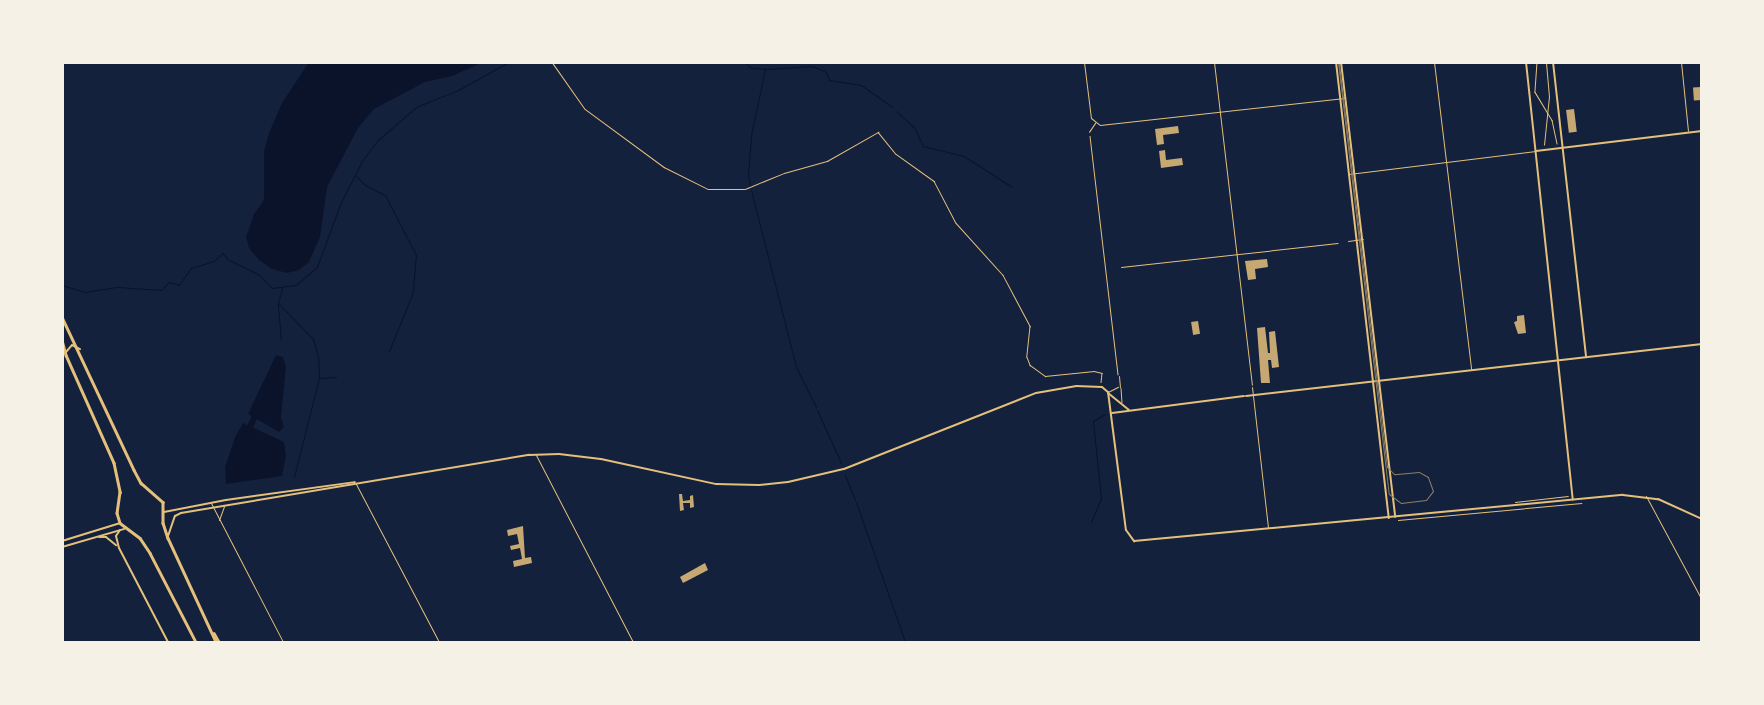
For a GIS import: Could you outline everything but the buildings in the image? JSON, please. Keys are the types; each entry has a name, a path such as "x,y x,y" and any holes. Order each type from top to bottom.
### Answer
{"main road":[{"path":"1336,62 1389,518"},
{"path":"1341,62 1395,517"},
{"path":"1526,62 1573,499"},
{"path":"1553,62 1586,357"},
{"path":"1536,151 1702,131"},
{"path":"62,318 80,349 141,483 160,498 164,512 163,523 168,538 218,642"},
{"path":"62,340 66,355 114,463 120,492 117,513 120,523 124,529 140,538 150,553 196,642"},
{"path":"1112,413 1471,369 1702,344"},
{"path":"66,355 70,345 80,349"},
{"path":"164,512 210,503 536,455 587,457 694,480 759,486 834,472 1050,388 1089,386 1103,388 1129,410"},
{"path":"1108,393 1130,537 1142,542 1268,527 1389,518 1573,499 1646,496 1673,504 1702,519"},
{"path":"168,538 175,516 355,482"},
{"path":"62,541 120,523"},
{"path":"62,547 124,529"},
{"path":"120,530 116,536 119,548 168,642"},
{"path":"94,537 106,537 119,548"}],"street":[{"path":"1084,62 1090,114 1095,123 1117,124 1346,98"},
{"path":"1214,62 1268,527"},
{"path":"1434,62 1471,369"},
{"path":"1681,62 1688,132"},
{"path":"1348,174 1536,151"},
{"path":"1348,241 1363,239"},
{"path":"1121,267 1338,243"},
{"path":"1119,376 1120,387"},
{"path":"536,455 633,642"},
{"path":"355,482 439,642"},
{"path":"1646,496 1702,600"},
{"path":"210,503 283,642"},
{"path":"219,521 225,506"}],"lane":[{"path":"1090,132 1095,123"},
{"path":"1108,393 1111,388 1120,387 1123,406"}],"path":[{"path":"552,62 585,109 664,167 708,189 745,189 784,173 827,161 878,132 896,154 934,181 956,222 1003,275 1030,326 1027,357 1030,365 1045,376 1089,371 1102,373 1101,382"},
{"path":"1537,62 1535,92 1552,120 1557,143"},
{"path":"1544,144 1547,114 1546,62"},
{"path":"1090,132 1119,376"},
{"path":"1392,520 1581,503"}],"water":[{"path":"309,62 481,63 452,76 425,82 374,109 358,128 327,187 320,237 309,262 299,270 287,273 272,269 259,260 249,248 246,237 254,214 264,200 264,151 269,133 282,103"},
{"path":"276,355 283,357 286,367 281,417 284,427 279,432 248,414"},
{"path":"243,423 284,442 286,456 282,476 226,484 225,467 235,437"}],"waterway":[{"path":"62,285 85,292 118,287 161,290 169,282 179,285 191,268 214,261 223,253 227,259 258,274 272,288 296,285 317,267 341,202 362,161 377,141 416,107 458,90 509,62"},
{"path":"745,62 751,68 768,69 812,66 826,72 829,80 861,85 892,107"},
{"path":"750,186 748,173 751,135 765,69"},
{"path":"896,111 914,127 923,146 964,156 1012,187"},
{"path":"355,175 365,185 385,195 416,255 413,292 389,351"},
{"path":"751,190 796,367 816,407"},
{"path":"281,340 278,303 282,288"},
{"path":"278,303 313,339 318,357 319,378 294,477"},
{"path":"319,378 336,377"},
{"path":"817,410 841,463"},
{"path":"248,432 257,411"},
{"path":"1091,522 1101,499 1093,421 1105,414"},
{"path":"845,475 855,500"},
{"path":"856,502 905,642"}],"tram line":[{"path":"1338,62 1389,494 1401,503 1426,500 1433,491 1428,477 1419,472 1394,474 1387,467 1339,62"}]}
